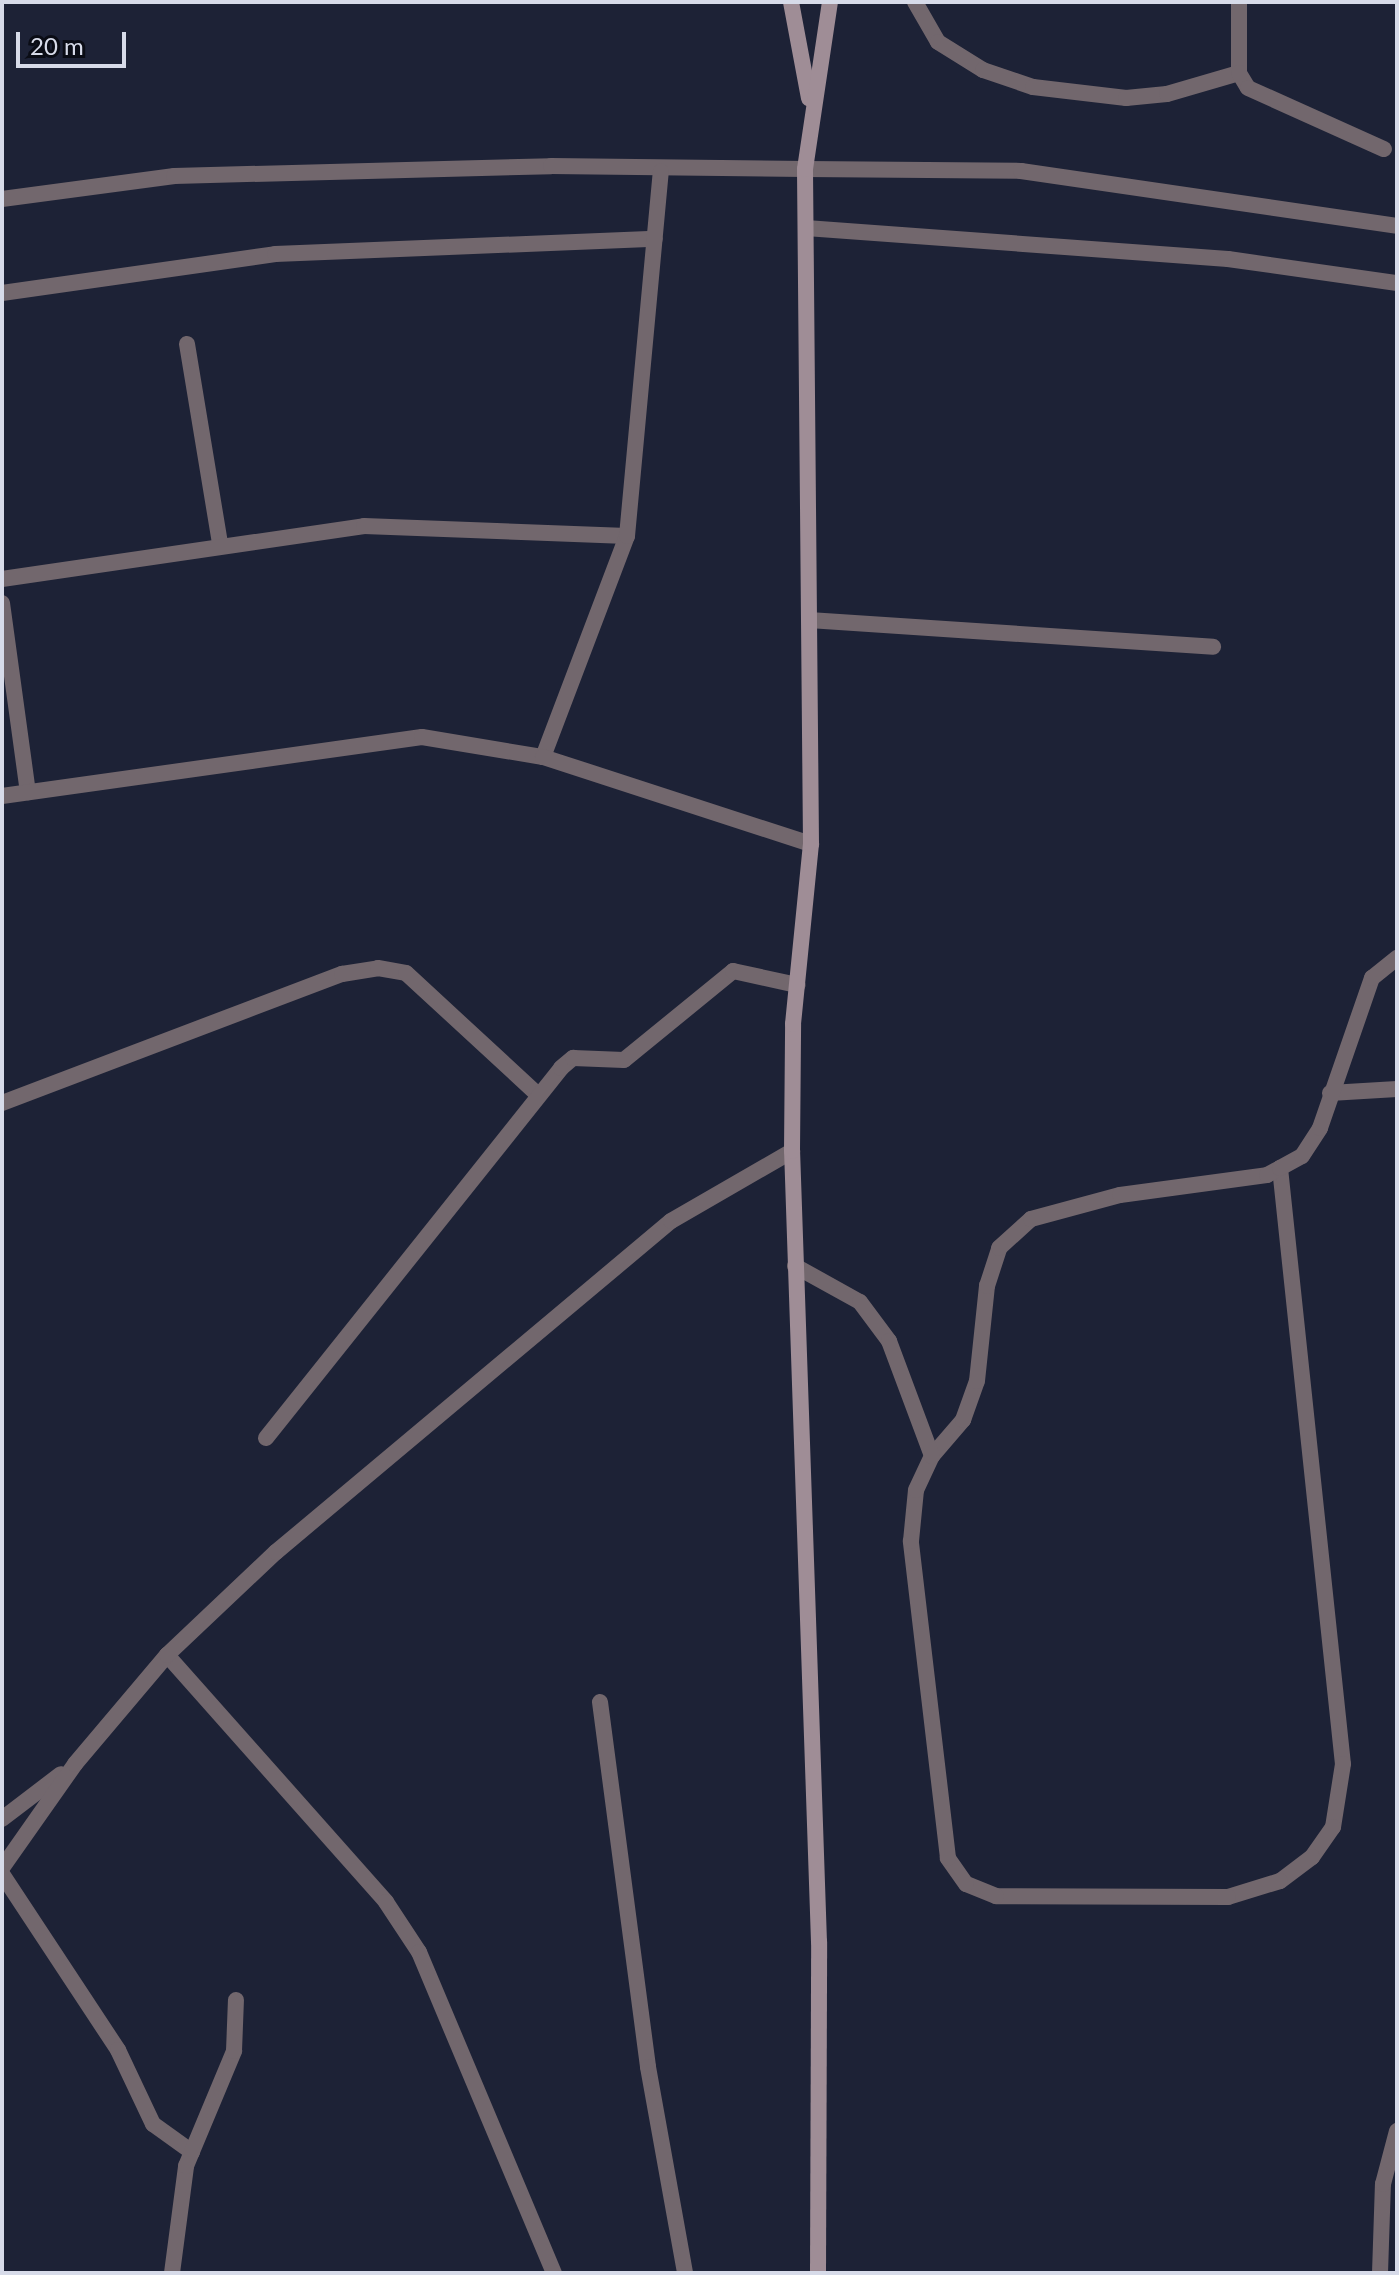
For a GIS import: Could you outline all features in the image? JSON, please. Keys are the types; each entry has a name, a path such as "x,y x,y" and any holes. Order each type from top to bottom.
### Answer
{"main road":[{"path":"791,2 811,107"},
{"path":"818,2273 819,1942 792,1151 797,985 811,844 805,169 811,107 830,2"}],"street":[{"path":"915,2 938,42 983,70 1033,87 1126,98 1167,94 1239,73"},
{"path":"1239,2 1239,73 1258,97 1384,149"},
{"path":"2,199 174,176 551,166 661,172 805,169 1021,171 1397,226"},
{"path":"543,757 627,536 661,172"},
{"path":"806,228 1228,259 1397,283"},
{"path":"2,293 275,254 655,239"},
{"path":"187,344 220,544"},
{"path":"2,579 220,544 364,526 627,536"},
{"path":"2,603 28,792"},
{"path":"809,620 1213,647"},
{"path":"2,796 422,737 543,757 811,844"},
{"path":"1280,1168 1343,1764 1333,1827 1312,1857 1280,1881 1228,1897 996,1896 966,1884 948,1858 911,1541 916,1490 932,1456 963,1420 977,1381 987,1286 999,1248 1031,1219 1120,1195 1280,1168 1302,1156 1330,1093 1372,978 1397,958"},
{"path":"2,1103 342,974 378,968 406,973 538,1095"},
{"path":"266,1438 538,1095 573,1058 624,1060 733,971 797,985"},
{"path":"1330,1093 1397,1089"},
{"path":"2,1868 75,1764 167,1655 534,1330 671,1221 792,1151"},
{"path":"795,1266 860,1302 889,1341 932,1456"},
{"path":"167,1655 386,1902 419,1952 554,2273"},
{"path":"600,1702 648,2067 685,2273"},
{"path":"2,1819 75,1764"},
{"path":"2,1874 118,2050 153,2124 192,2152"},
{"path":"172,2273 192,2152 234,2051 236,2000"},
{"path":"1380,2273 1383,2184 1397,2131"}]}
